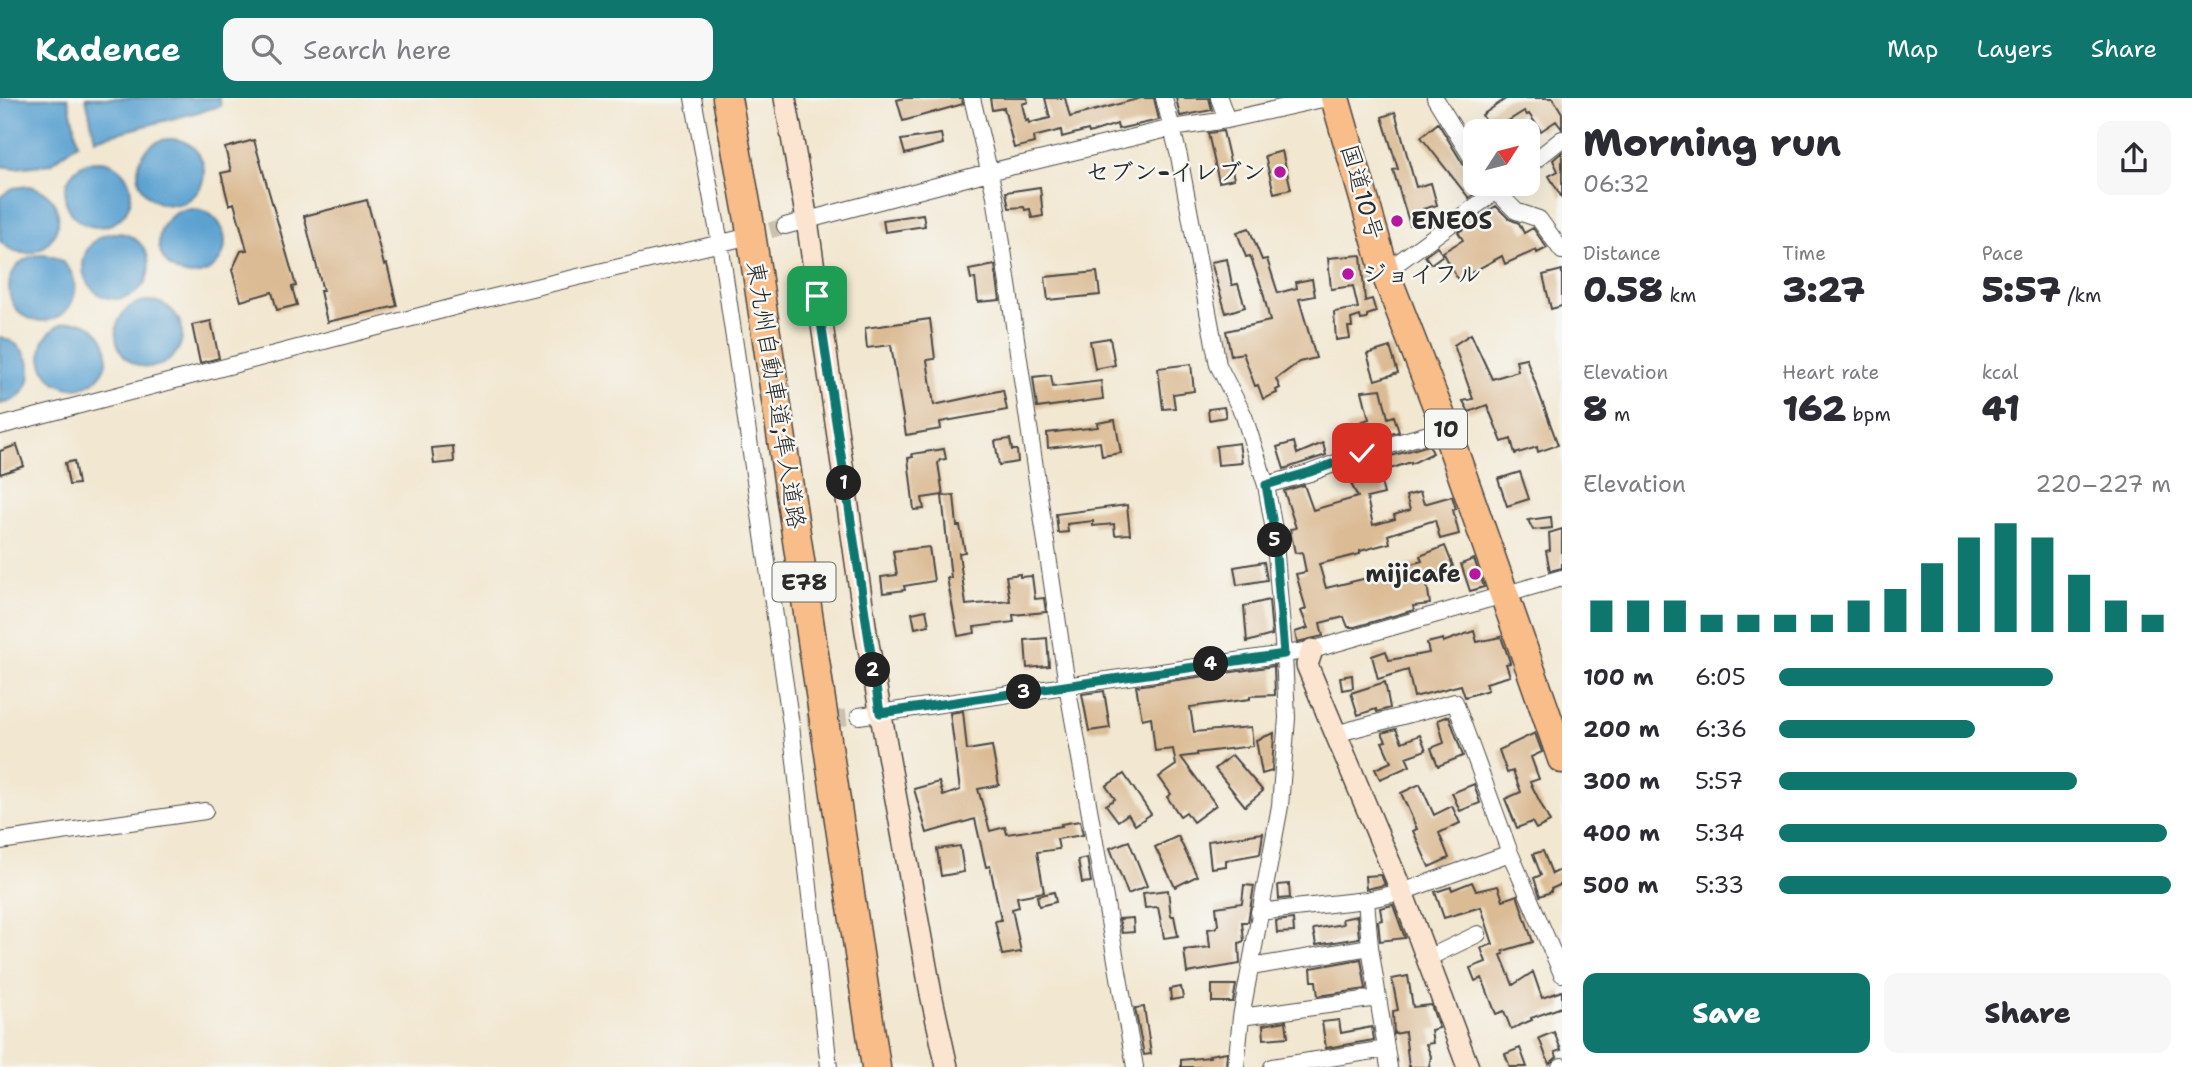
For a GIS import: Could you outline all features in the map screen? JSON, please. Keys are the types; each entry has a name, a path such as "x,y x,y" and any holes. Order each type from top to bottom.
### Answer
{"highway":[{"name":"東九州自動車道;隼人道路","path":"727,98 749,220 876,1067"},
{"name":"東九州自動車道;隼人道路","path":"747,98 804,453 895,1067"},
{"name":"国道10号","path":"1335,98 1385,272 1446,429 1562,759"}],"street":[{"path":"693,98 720,243 791,724 829,1067"},
{"path":"785,98 807,220 829,386 880,713 931,994 947,1067"},
{"path":"972,98 998,209 1067,685 1135,1067"},
{"path":"1164,98 1218,365 1244,416 1266,485 1274,530 1284,654 1287,718 1280,806 1241,1017 1236,1067"},
{"path":"1219,98 1227,120"},
{"path":"785,226 989,172 1172,128 1227,120 1327,98"},
{"path":"1435,98 1463,144"},
{"path":"1540,156 1562,139"},
{"path":"1385,272 1484,196"},
{"path":"1505,196 1516,211 1539,219 1562,251"},
{"path":"0,426 473,302 742,238"},
{"path":"1266,485 1446,429"},
{"path":"859,716 1312,650 1502,593 1562,578"},
{"path":"1312,650 1307,665 1402,892 1468,1067"},
{"path":"1335,734 1455,702 1510,853 1562,974"},
{"path":"0,841 205,811"},
{"path":"1259,912 1366,900 1402,892 1510,853"},
{"path":"1366,900 1370,947 1389,1067"},
{"path":"1428,958 1478,934"},
{"path":"1251,967 1370,947"},
{"path":"1241,1017 1378,998"},
{"path":"1272,1067 1387,1049"}],"water":[{"path":"0,98 68,98 78,143 50,164 16,168 0,166"},
{"path":"86,98 219,98 221,106 95,139"},
{"path":"177,139 195,148 202,159 202,185 195,196 184,203 165,205 147,196 140,185 138,166 147,148 158,141"},
{"path":"92,161 104,161 116,166 126,176 131,194 129,207 116,222 104,227 92,227 80,222 70,212 65,200 65,188 70,176 80,166"},
{"path":"29,186 47,194 56,207 58,221 54,235 44,246 31,253 16,252 0,241 0,197 13,188"},
{"path":"186,209 198,209 210,214 220,224 225,242 223,255 210,270 198,275 186,275 174,270 164,260 159,248 159,236 164,224 174,214"},
{"path":"122,233 140,242 147,253 147,279 140,290 129,297 110,299 92,290 85,279 83,260 92,242 103,235"},
{"path":"48,255 66,264 73,275 73,301 66,312 55,319 36,321 18,312 11,301 9,282 18,264 29,257"},
{"path":"155,301 173,310 180,321 180,347 173,358 162,365 143,367 125,358 118,347 116,328 125,310 136,303"},
{"path":"68,322 80,322 92,327 102,337 107,355 105,368 92,383 80,388 68,388 56,383 46,373 41,361 41,349 46,337 56,327"},
{"path":"0,337 13,342 22,350 30,372 23,392 13,400 0,404"}],"building":[{"path":"962,98 963,104 903,121 897,100"},
{"path":"990,98 1027,98 1028,102 1022,104 1026,121 1029,123 1050,118 1045,98 1065,98 1070,117 1141,98 1154,98 1159,120 1118,129 1117,124 1089,133 1088,130 1062,137 1061,130 1033,137 1034,143 1014,148 1004,108 992,110"},
{"path":"1176,98 1209,98 1212,110 1180,116"},
{"path":"1507,98 1553,98 1562,113 1562,129 1556,121 1541,131 1540,119 1533,119 1524,111 1511,119 1484,119 1482,115"},
{"path":"1395,112 1416,187 1431,183 1437,205 1423,209 1426,220 1410,225 1393,170 1398,169 1382,117"},
{"path":"1438,123 1463,164 1463,190 1421,137"},
{"path":"1223,131 1234,179 1219,182 1208,133"},
{"path":"941,134 943,144 905,154 901,140"},
{"path":"254,140 296,286 292,287 297,305 277,310 272,292 241,301 232,270 241,251 247,250 234,203 229,205 221,173 231,171 225,148"},
{"path":"1282,151 1291,189 1274,193 1265,156"},
{"path":"1562,152 1562,198 1549,176 1558,171 1553,160"},
{"path":"1040,187 1043,216 1032,218 1030,209 1009,208 1006,192"},
{"path":"367,200 397,306 327,322 320,291 323,291 304,216"},
{"path":"1496,206 1509,219 1519,223 1524,233 1533,228 1547,248 1505,264 1502,256 1458,280 1443,252 1463,240 1458,232 1477,222 1475,219"},
{"path":"923,214 925,226 885,232 883,220"},
{"path":"1249,228 1262,260 1267,259 1278,293 1297,288 1296,282 1312,279 1315,296 1299,299 1316,358 1299,362 1276,379 1280,388 1276,390 1277,393 1263,399 1258,385 1255,386 1243,353 1231,355 1226,331 1270,321 1262,288 1237,232"},
{"path":"1437,247 1443,255 1431,264 1425,256"},
{"path":"1361,255 1365,301 1372,299 1376,312 1367,315 1367,319 1361,320 1360,316 1351,319 1352,327 1348,327 1350,338 1336,340 1334,312 1358,308 1353,286 1331,289 1328,258"},
{"path":"1227,259 1232,285 1238,284 1245,307 1226,313 1211,262"},
{"path":"995,265 1000,300 978,302 975,278 971,279 969,270"},
{"path":"1562,270 1562,306 1551,309 1543,275"},
{"path":"1097,272 1100,295 1048,300 1045,277"},
{"path":"930,319 935,359 927,360 934,405 1003,390 1007,410 940,422 941,429 906,435 891,345 867,348 865,328"},
{"path":"211,321 219,358 200,363 192,325"},
{"path":"1471,334 1492,379 1518,371 1516,360 1526,358 1558,445 1538,452 1537,447 1515,454 1511,439 1502,442 1487,405 1469,412 1463,401 1473,399 1454,345"},
{"path":"1110,338 1115,365 1095,369 1090,341"},
{"path":"1390,347 1398,373 1375,380 1367,354"},
{"path":"1191,364 1194,391 1173,394 1175,408 1163,409 1158,368"},
{"path":"1051,375 1053,387 1101,381 1103,399 1037,408 1033,377"},
{"path":"1381,389 1388,418 1394,416 1399,432 1351,443 1346,427 1369,419 1362,391"},
{"path":"1224,407 1226,417 1209,420 1208,409"},
{"path":"1115,420 1121,453 1102,456 1100,442 1048,448 1047,433 1098,427 1097,423"},
{"path":"1010,439 1012,450 1017,450 1018,462 999,465 995,441"},
{"path":"1294,442 1297,454 1323,443 1326,455 1284,469 1277,447"},
{"path":"1239,443 1242,463 1218,465 1216,446"},
{"path":"17,445 24,466 0,474 0,451"},
{"path":"1429,445 1433,453 1411,464 1378,473 1374,461"},
{"path":"453,446 454,462 434,464 432,448"},
{"path":"944,449 946,459 938,463 943,495 922,498 924,509 914,510 908,458 913,457 912,454"},
{"path":"74,461 78,484 69,485 65,463"},
{"path":"1520,472 1529,499 1507,506 1498,479"},
{"path":"1380,478 1384,494 1367,498 1373,525 1395,519 1394,515 1410,510 1406,496 1420,492 1424,504 1452,496 1459,534 1440,539 1435,520 1388,535 1390,543 1319,564 1326,588 1367,580 1422,561 1420,556 1445,546 1453,566 1426,577 1430,604 1413,606 1414,610 1355,627 1348,627 1344,617 1320,623 1323,636 1297,642 1295,632 1308,628 1301,611 1306,609 1296,574 1306,572 1302,552 1295,553 1290,529 1296,528 1284,491 1304,485 1313,510 1358,497 1351,484"},
{"path":"954,495 957,526 960,526 965,552 959,553 966,605 1010,601 1006,576 1020,574 1020,577 1032,576 1035,599 1044,598 1046,612 1013,615 1014,622 974,627 975,633 958,636 947,578 951,578 942,496"},
{"path":"1127,505 1130,534 1115,535 1114,524 1093,526 1093,521 1067,524 1068,532 1058,533 1056,514"},
{"path":"1551,517 1552,528 1533,530 1528,520"},
{"path":"1562,529 1562,568 1550,571 1546,551 1550,550 1549,533"},
{"path":"929,547 934,581 904,586 905,590 883,593 881,577 897,575 893,551"},
{"name":"mijicafe","path":"1474,559 1484,587 1470,591 1461,564"},
{"path":"1264,562 1267,580 1237,585 1234,567"},
{"path":"1269,600 1272,635 1247,642 1244,606"},
{"path":"926,610 929,625 915,628 912,613"},
{"path":"1474,631 1477,642 1501,637 1510,663 1506,664 1510,676 1486,683 1488,690 1465,697 1461,685 1414,697 1408,670 1378,679 1372,656 1386,651 1389,660 1429,653 1427,643 1443,639 1443,642"},
{"path":"1047,638 1049,666 1027,668 1025,640"},
{"path":"1274,666 1275,695 1250,696 1250,699 1190,707 1194,732 1251,727 1253,746 1181,757 1216,805 1193,822 1186,812 1180,816 1167,797 1171,794 1159,777 1176,765 1173,749 1155,751 1151,717 1142,719 1136,686"},
{"path":"1352,675 1353,688 1342,690 1340,677"},
{"path":"1385,682 1390,708 1358,715 1351,693"},
{"path":"1104,691 1110,728 1089,731 1082,694"},
{"path":"963,711 967,750 992,746 999,785 978,789 990,831 1005,827 1007,834 1080,821 1083,835 1057,839 1059,849 1037,852 1044,892 1017,897 1019,907 1012,909 1021,952 1002,955 995,921 1001,920 990,866 986,867 975,819 927,833 914,789 939,782 943,796 960,790 950,713"},
{"path":"1449,716 1463,756 1438,766 1431,748 1444,743 1438,720"},
{"path":"1396,729 1402,742 1420,735 1426,750 1406,757 1410,766 1380,779 1375,769 1391,762 1382,742 1386,741 1382,733"},
{"path":"1274,733 1272,771 1262,774 1256,740"},
{"path":"1535,733 1542,752 1531,757 1539,779 1530,782 1550,822 1536,829 1532,822 1517,828 1505,799 1521,792 1513,771 1507,773 1499,750"},
{"path":"1232,755 1263,791 1245,806 1215,769"},
{"path":"1124,774 1151,814 1135,825 1128,814 1118,821 1106,805 1115,799 1106,786"},
{"path":"1420,784 1434,815 1452,806 1460,823 1439,833 1449,858 1429,867 1413,831 1417,829 1401,793"},
{"path":"1474,784 1480,803 1460,811 1452,793"},
{"path":"1263,833 1260,854 1226,860 1226,866 1211,868 1208,841"},
{"path":"1178,836 1197,876 1175,887 1155,847"},
{"path":"1129,841 1147,886 1128,894 1110,848"},
{"path":"960,846 964,872 941,876 937,849"},
{"path":"1543,851 1552,874 1562,869 1562,884 1540,896 1534,878 1541,875 1533,854"},
{"path":"1087,858 1091,882 1082,883 1078,860"},
{"path":"1381,875 1385,885 1366,889 1365,876"},
{"path":"1472,882 1476,891 1498,886 1503,900 1517,895 1533,942 1503,951 1504,954 1501,955 1513,985 1533,972 1542,998 1562,991 1562,1007 1531,1018 1532,1020 1511,1029 1504,1011 1496,1014 1482,978 1475,981 1470,968 1486,962 1481,948 1493,944 1481,907 1444,918 1435,892 1451,887 1452,890"},
{"path":"1289,884 1290,898 1279,899 1278,885"},
{"path":"1244,885 1254,886 1248,922 1242,922 1244,941 1239,943 1240,964 1187,973 1184,950 1210,947 1208,929 1218,925 1216,907 1242,903"},
{"path":"1168,890 1171,916 1174,916 1178,936 1164,938 1158,907 1145,908 1143,893"},
{"path":"1054,892 1056,902 1039,906 1037,896"},
{"path":"1393,905 1405,938 1380,941 1380,908"},
{"path":"1357,916 1359,938 1316,945 1313,929 1343,924 1342,919"},
{"path":"1133,918 1134,932 1122,933 1119,919"},
{"path":"1293,919 1294,932 1277,933 1276,921"},
{"path":"1361,959 1366,989 1318,996 1316,981 1312,981 1311,968"},
{"path":"1408,976 1413,1007 1431,1005 1439,1028 1431,1030 1433,1043 1426,1044 1431,1056 1429,1067 1409,1067 1405,1032 1394,1034 1393,1011 1398,1010 1392,979"},
{"path":"1212,985 1236,985 1233,1002 1212,1002"},
{"path":"1181,987 1183,998 1171,1000 1170,989"},
{"path":"1144,1007 1151,1054 1144,1055 1135,1008"},
{"path":"1339,1020 1341,1033 1372,1027 1374,1040 1326,1048 1322,1022"},
{"path":"1286,1021 1288,1037 1264,1039 1263,1025"},
{"path":"1554,1032 1561,1050 1555,1052 1557,1057 1549,1064 1539,1038"},
{"path":"1520,1048 1527,1067 1510,1067 1505,1054"},
{"path":"1227,1052 1226,1067 1181,1067 1181,1060"}],"tunnel":[{"path":"747,237 785,226"},
{"path":"807,722 859,716"}],"place":[{"name":"セブン-イレブン","path":"1280,172"},
{"name":"ENEOS","path":"1397,221"},
{"name":"ジョイフル","path":"1348,274"},
{"name":"mijicafe","path":"1475,574"}],"route":[{"path":"817,296 880,713 1284,654 1274,530 1266,485 1362,453"}]}
